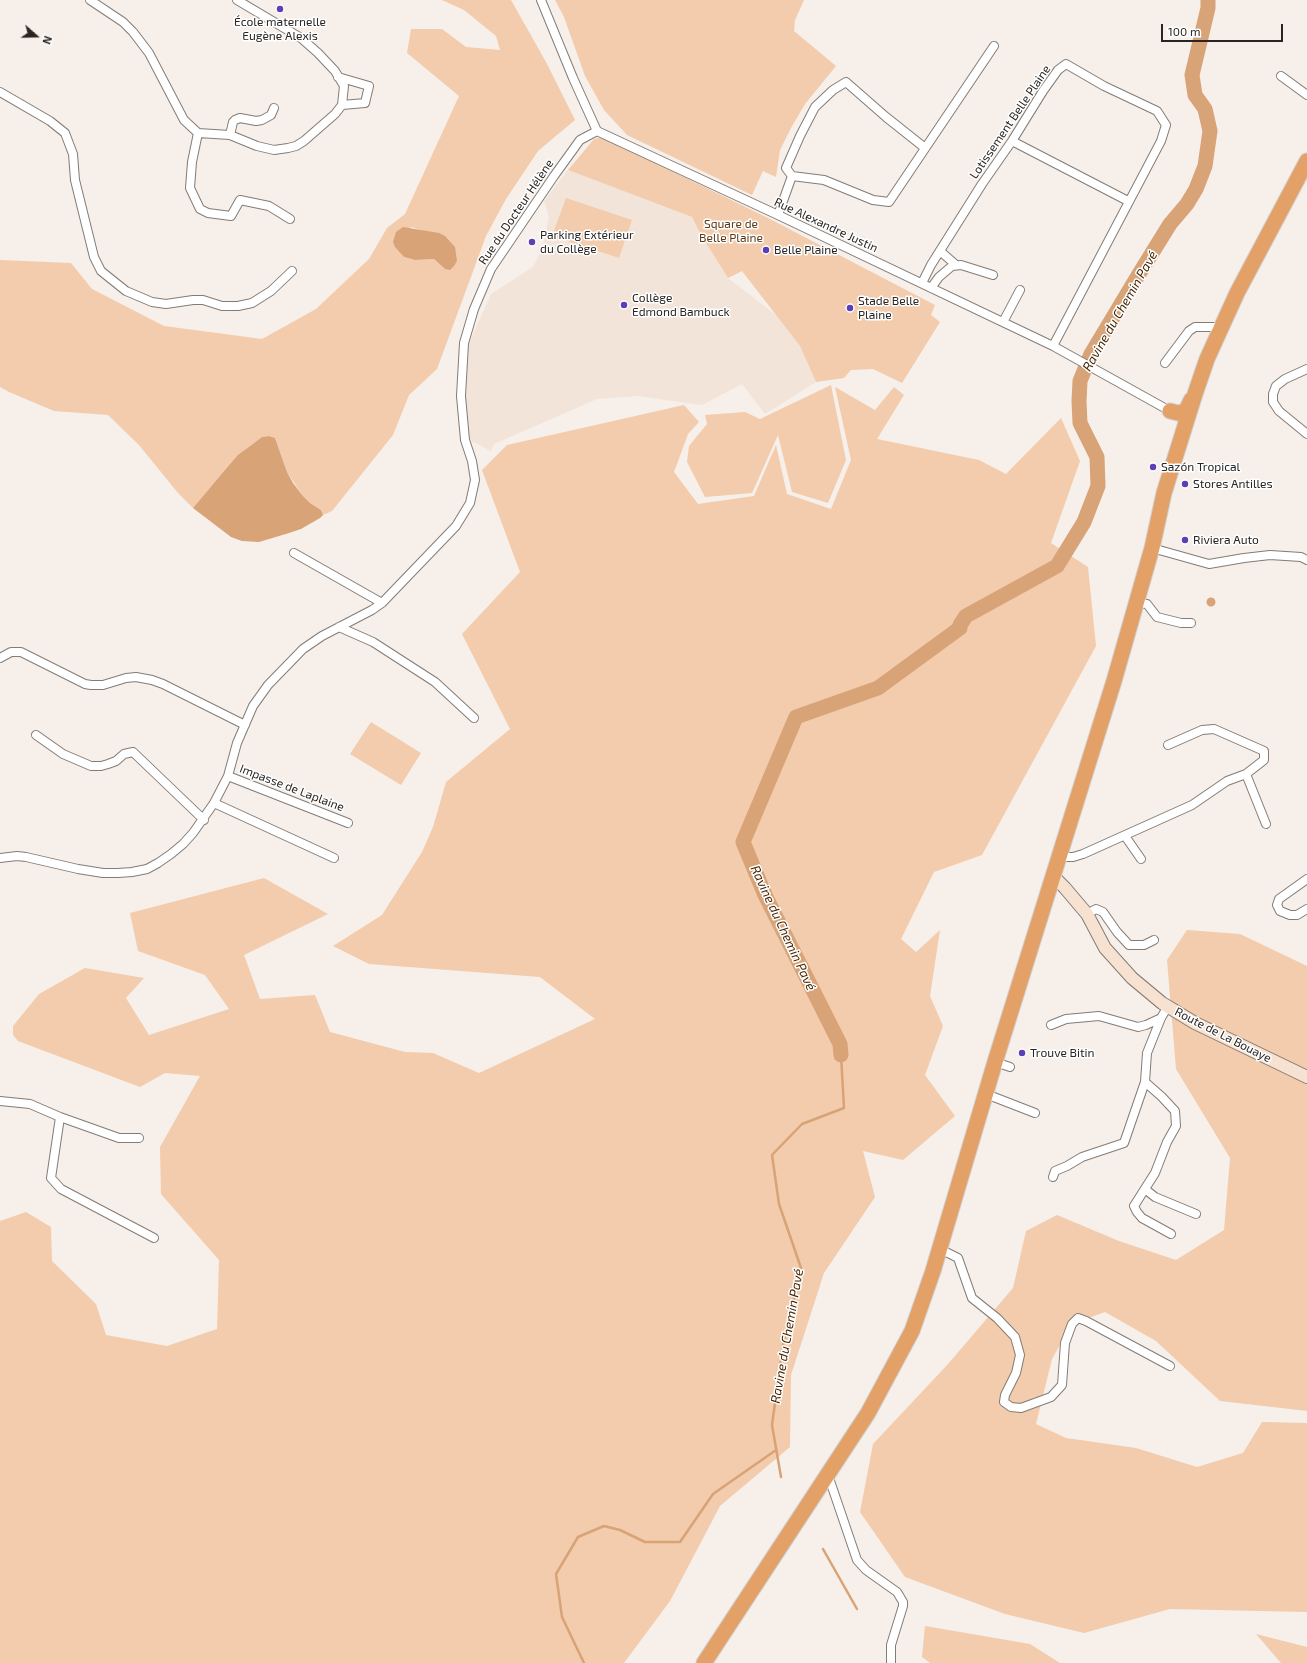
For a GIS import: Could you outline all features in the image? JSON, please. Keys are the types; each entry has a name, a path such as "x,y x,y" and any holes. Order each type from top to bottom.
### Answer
{"highway":[{"path":"704,1663 868,1412 912,1331 940,1249 1052,876 1114,682 1179,446 1200,380 1221,327 1237,293 1307,161"},
{"path":"1157,525 1216,346 1242,292 1307,169"},
{"path":"1170,411 1178,413 1186,411 1197,382 1200,380"},
{"path":"1170,411 1179,418 1181,422 1177,441 1179,446"}],"main road":[{"name":"Route de La Bouaye","path":"1052,876 1065,888 1087,914 1105,948 1132,978 1168,1006 1195,1023 1307,1077"}],"street":[{"path":"90,0 123,22 133,32 149,53 184,120 198,133 230,135 274,150 288,148 304,141 335,114 342,105 344,86 318,53 302,38 237,0"},
{"path":"541,0 573,78 597,131"},
{"path":"926,148 886,117 846,82 833,90 815,107 786,168 792,176 824,180 873,200 889,202 926,148 994,46"},
{"name":"Lotissement Belle Plaine","path":"922,284 940,251 982,184 1043,91 1058,70 1066,64 1104,86 1157,111 1166,125 1161,141 1128,200 1053,346"},
{"path":"1281,76 1307,95"},
{"path":"338,77 368,86 365,103 342,105"},
{"path":"0,92 50,121 65,133 73,154 75,180 95,261 102,271 126,291 152,302 166,304 203,300 222,306 238,306 252,303 271,291 292,271"},
{"path":"230,135 233,122 235,120 240,118 256,121 262,120 271,115 274,108"},
{"name":"Rue Alexandre Justin","path":"597,131 778,215 1053,346 1170,411"},
{"name":"Rue du Docteur Hélène","path":"0,858 26,856 103,873 132,872 147,869 171,854 184,844 204,820 228,776 237,742 253,706 282,669 303,649 322,636 382,602 448,536 465,514 470,503 475,480 472,461 465,440 461,396 464,343 474,309 491,269 580,140 597,131"},
{"path":"198,133 192,162 190,188 200,209 208,213 231,216 240,200 269,206 290,219"},
{"path":"1012,140 1128,200"},
{"path":"778,215 792,176"},
{"path":"940,251 956,266"},
{"path":"931,288 939,277 952,266 961,265 993,275"},
{"path":"1003,322 1020,290"},
{"path":"1165,363 1189,331 1194,327 1221,327"},
{"path":"1307,369 1285,379 1276,386 1273,394 1274,402 1279,411 1307,434"},
{"path":"1152,548 1209,564 1244,558 1305,556"},
{"path":"294,554 382,602"},
{"path":"1136,603 1147,604 1157,617 1181,624 1191,623"},
{"path":"339,627 373,642 435,682 474,718"},
{"path":"0,658 11,652 21,652 91,686 103,685 126,678 136,677 152,680 245,725"},
{"path":"1058,858 1078,856 1192,805 1227,781 1246,774 1264,760 1264,751 1214,729 1202,730 1168,745"},
{"path":"36,736 63,754 91,766 108,764 116,761 124,754 132,752 204,820"},
{"path":"1246,774 1266,824"},
{"name":"Impasse de Laplaine","path":"228,776 348,823"},
{"path":"214,803 334,858"},
{"path":"1125,836 1141,859"},
{"path":"1307,879 1279,899 1277,905 1280,911 1290,915 1297,915 1307,909"},
{"path":"1087,914 1096,909 1103,912 1117,932 1129,945 1144,945 1154,940"},
{"path":"1053,1177 1054,1171 1067,1166 1082,1157 1124,1143 1145,1082 1147,1053 1161,1018 1168,1006"},
{"path":"1051,1026 1066,1019 1099,1016 1138,1027 1161,1018"},
{"path":"995,1062 1010,1068"},
{"path":"1145,1082 1162,1097 1174,1111 1176,1126 1167,1142 1155,1173 1134,1206 1142,1218 1171,1234"},
{"path":"986,1094 1035,1114"},
{"path":"0,1101 30,1104 60,1117 119,1138 139,1138"},
{"path":"60,1117 51,1178 61,1189 154,1238"},
{"path":"1145,1189 1155,1197 1196,1214"},
{"path":"940,1249 958,1258 972,1298 997,1318 1015,1337 1020,1355 1016,1373 1005,1394 1004,1402 1011,1407 1021,1408 1051,1397 1062,1385 1064,1343 1072,1324 1078,1318 1170,1366"},
{"path":"828,1475 857,1560 866,1570 897,1592 903,1602 891,1645 891,1663"}],"shaded area":[{"name":"Collège Edmond Bambuck","path":"568,170 692,217 701,235 728,278 776,315 800,346 816,382 765,414 742,384 702,405 637,396 597,399 494,444 491,451 466,438 463,357 491,294 533,267 542,249 549,217 544,201"},
{"path":"403,227 439,233 445,236 455,247 457,261 454,266 450,270 445,269 434,259 415,260 404,257 395,247 393,242 396,232"},
{"path":"269,436 275,438 287,472 293,483 310,503 321,510 323,515 301,529 289,533 259,542 242,541 231,537 193,508 238,455 262,437"},
{"path":"1209,598 1213,598 1215,602 1213,606 1209,606 1207,604 1207,600"}],"green space":[{"path":"442,0 511,0 546,62 575,120 538,151 506,199 486,236 437,369 409,395 393,435 332,511 323,515 321,510 310,503 303,496 287,472 275,438 269,436 262,437 246,449 219,477 193,508 178,493 139,445 108,415 54,411 0,387 0,260 71,263 92,289 164,326 262,339 316,309 369,259 387,228 405,214 459,96 407,53 411,29 442,29 466,47 500,50 496,36 464,10","holes":["411,227 431,233 445,269 434,259 415,260 404,257 400,252"]},
{"path":"555,0 804,0 795,20 794,31 836,66 805,104 791,128 780,150 776,177 763,171 752,195 627,135 604,110 585,76 564,17"},
{"name":"Square de Belle Plaine","path":"602,137 768,218 935,305 931,315 940,322 902,383 873,369 851,370 844,378 816,382 800,346 742,271 728,278 701,235 692,217 568,170 594,139"},
{"path":"566,198 632,220 619,258 552,236"},
{"path":"831,385 846,460 828,503 792,492 778,435 752,493 705,497 687,462 689,446 707,424 705,415 745,412 760,419"},
{"path":"835,387 875,410 894,387 904,395 877,439 979,460 1006,474 1061,418 1080,461 1051,543 1088,567 1096,646 982,855 934,872 901,939 916,952 940,930 930,996 943,1026 925,1075 955,1116 903,1160 863,1151 875,1197 824,1273 791,1375 790,1447 720,1506 670,1601 624,1663 0,1663 0,1221 26,1212 51,1227 52,1261 96,1304 106,1335 167,1346 217,1329 219,1260 161,1194 160,1147 200,1076 165,1073 140,1087 18,1041 13,1035 13,1026 39,994 85,968 144,978 126,998 149,1035 229,1009 205,975 138,951 130,913 264,878 328,914 244,955 260,999 315,995 330,1032 405,1052 433,1053 479,1073 595,1019 540,977 369,964 333,946 382,915 422,852 433,827 446,782 510,729 462,634 520,572 482,470 507,445 684,405 699,422 688,434 674,472 698,504 754,496 776,445 787,494 831,509 851,460"},
{"path":"371,722 421,753 401,785 350,754"},
{"path":"1187,930 1240,934 1307,966 1307,1411 1220,1401 1156,1341 1105,1312 1072,1324 1052,1359 1036,1424 1066,1438 1136,1448 1197,1467 1243,1453 1262,1422 1307,1423 1307,1612 1170,1609 1084,1633 1005,1614 905,1577 860,1512 873,1444 948,1364 1013,1288 1026,1231 1057,1215 1119,1241 1176,1260 1224,1230 1230,1158 1176,1069 1167,960"},
{"path":"925,1626 1030,1644 1060,1663 930,1663 922,1657"},
{"path":"1256,1634 1307,1647 1307,1663 1281,1663"}],"waterway":[{"name":"Ravine du Chemin Pavé","path":"841,1055 840,1044 765,895 743,842 796,717 878,688 960,628 960,625 966,616 1057,566 1084,522 1098,486 1097,457 1080,423 1080,381 1091,354 1170,224 1187,204 1196,189 1205,166 1210,131 1205,109 1195,95 1192,75 1208,8 1208,0"},
{"name":"Ravine du Chemin Pavé","path":"781,1477 772,1425 783,1345 801,1268 779,1204 772,1155 802,1124 844,1108 841,1055"},
{"name":"Ravine du Chemin Pavé","path":"584,1663 562,1617 556,1574 578,1537 604,1526 620,1530 645,1542 680,1542 713,1494 776,1450"},
{"path":"823,1549 857,1609"}],"place":[{"name":"École maternelle Eugène Alexis","path":"280,9"},
{"name":"Parking Extérieur du Collège","path":"532,242"},
{"name":"Belle Plaine","path":"766,250"},
{"name":"Collège Edmond Bambuck","path":"624,305"},
{"name":"Stade Belle Plaine","path":"850,308"},
{"name":"Sazón Tropical","path":"1153,467"},
{"name":"Stores Antilles","path":"1185,484"},
{"name":"Riviera Auto","path":"1185,540"},
{"name":"Trouve Bitin","path":"1022,1053"}]}
